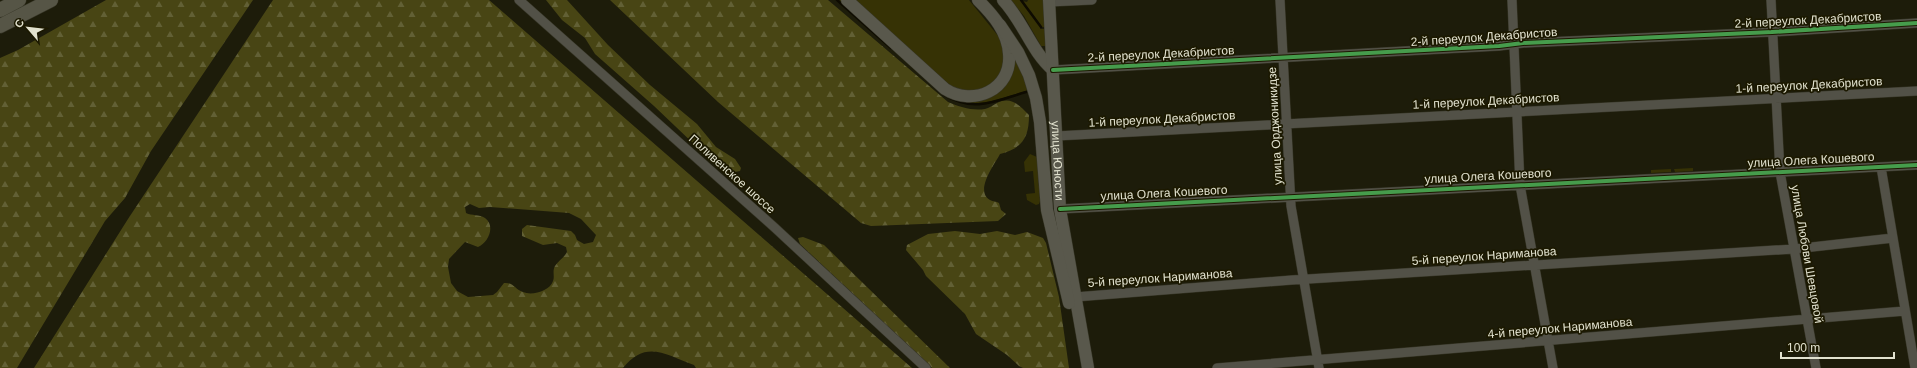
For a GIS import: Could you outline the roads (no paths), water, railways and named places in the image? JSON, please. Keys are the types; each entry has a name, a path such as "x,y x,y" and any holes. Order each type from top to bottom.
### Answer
{"highway":[{"path":"0,10 19,0"},
{"path":"0,26 51,0"}],"main road":[{"path":"847,0 945,89 962,96 974,97 986,94 996,88 1004,78 1010,55 1000,25"},
{"name":"улица Юности","path":"978,0 1000,25 1018,52 1029,74 1036,98 1040,122 1047,210 1067,297 1087,368"},
{"path":"1003,0 1019,19 1042,60 1053,70"},
{"name":"улица Юности","path":"1049,1 1060,209 1087,368"}],"street":[{"name":"Поливенское шоссе","path":"519,0 769,222 926,368"},
{"path":"1049,1 1092,0"},
{"name":"улица Орджоникидзе","path":"1280,0 1290,197 1318,364"},
{"path":"1512,0 1520,185 1553,368"},
{"name":"улица Любови Шевцовой","path":"1771,0 1780,172 1816,368"},
{"name":"2-й переулок Декабристов","path":"1053,70 1283,59 1514,44 1772,32 1917,23"},
{"name":"1-й переулок Декабристов","path":"1056,136 1286,125 1517,111 1776,100 1917,91"},
{"name":"улица Олега Кошевого","path":"1060,209 1917,165"},
{"path":"1881,167 1915,368"},
{"name":"5-й переулок Нариманова","path":"1076,297 1304,279 1794,249 1893,238"},
{"name":"4-й переулок Нариманова","path":"1217,368 1318,364 1548,341 1905,311"}],"waterway":[{"path":"837,0 891,48"},
{"path":"1021,0 1041,27"},
{"path":"944,95 966,103 985,104 1026,92"}]}
